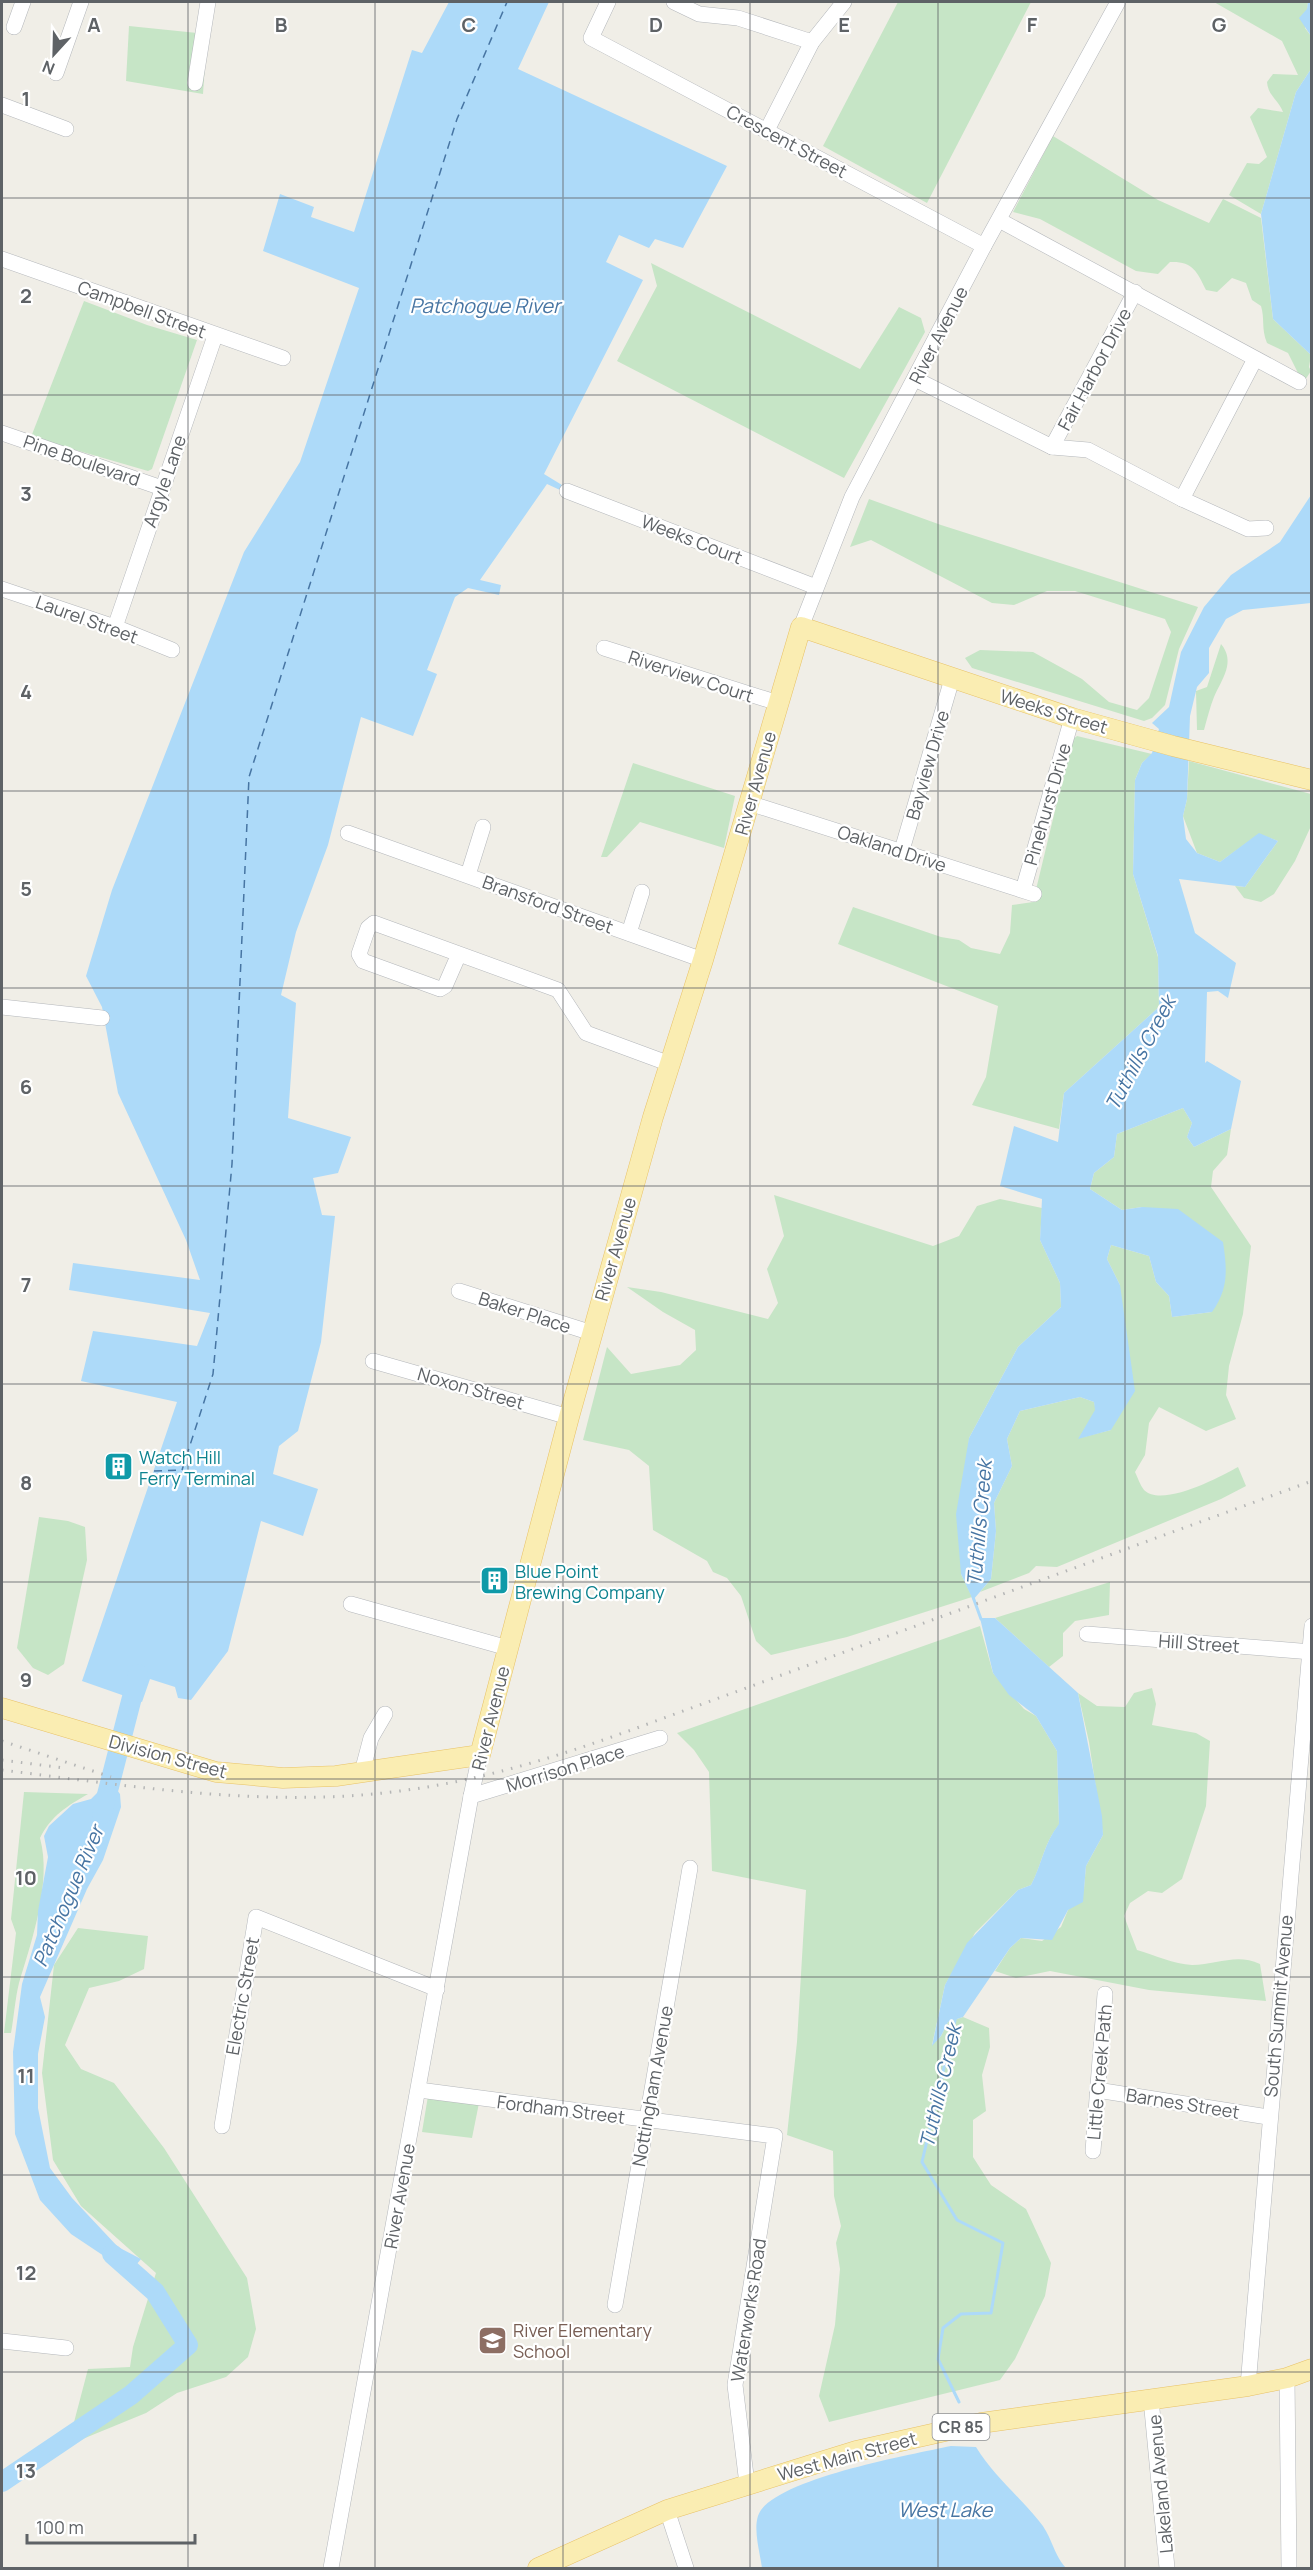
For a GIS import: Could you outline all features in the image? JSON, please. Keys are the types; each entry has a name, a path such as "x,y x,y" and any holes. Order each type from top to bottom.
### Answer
{"main road":[{"name":"Weeks Street","path":"801,627 1072,718 1164,744 1311,780"},
{"name":"River Avenue","path":"480,1755 592,1333 801,627"},
{"name":"Division Street","path":"2,1708 216,1772 283,1778 362,1772 480,1755"},
{"name":"West Main Street","path":"538,2568 667,2510 856,2451 961,2427 1248,2386 1287,2378 1311,2369"}],"street":[{"path":"14,27 23,2"},
{"path":"56,73 81,2"},
{"path":"195,83 207,2"},
{"name":"Crescent Street","path":"608,2 591,38 984,246"},
{"path":"674,2 699,14 738,18 812,42"},
{"path":"767,130 812,42 844,2"},
{"name":"River Avenue","path":"801,627 852,497 984,246 1118,2"},
{"path":"2,105 66,129"},
{"name":"Fair Harbor Drive","path":"999,220 1135,291 1299,382"},
{"name":"Campbell Street","path":"2,259 215,336 283,358"},
{"name":"Fair Harbor Drive","path":"1052,447 1135,291"},
{"name":"Argyle Lane","path":"115,627 215,336"},
{"path":"1182,499 1255,359"},
{"name":"Fair Harbor Drive","path":"915,379 1052,447 1088,450 1182,499 1248,529 1266,528"},
{"name":"Pine Boulevard","path":"2,433 162,488"},
{"name":"Weeks Court","path":"567,492 816,587"},
{"name":"Laurel Street","path":"2,589 115,627 172,650"},
{"name":"Riverview Court","path":"604,648 778,703"},
{"name":"Bayview Drive","path":"902,850 952,679"},
{"name":"Pinehurst Drive","path":"1028,892 1072,718"},
{"name":"Oakland Drive","path":"749,803 1028,892"},
{"path":"468,875 483,826"},
{"name":"Bransford Street","path":"348,833 703,960"},
{"path":"629,933 642,891"},
{"path":"459,954 445,986 440,989 363,961 359,954 368,928 374,922 558,990 586,1033 670,1064"},
{"path":"2,1007 102,1018"},
{"name":"Baker Place","path":"459,1291 592,1333"},
{"name":"Noxon Street","path":"373,1361 569,1417"},
{"path":"351,1604 508,1648"},
{"name":"South Summit Avenue","path":"1248,2386 1268,2117 1311,1626"},
{"name":"Hill Street","path":"1087,1634 1310,1651"},
{"path":"362,1772 371,1738 385,1714"},
{"name":"Morrison Place","path":"471,1796 660,1738"},
{"name":"River Avenue","path":"331,2568 480,1755"},
{"name":"Nottingham Avenue","path":"615,2305 690,1868"},
{"name":"Electric Street","path":"222,2126 256,1917 437,1989"},
{"name":"Little Creek Path","path":"1092,2151 1106,1994"},
{"name":"Fordham Street","path":"419,2090 775,2136"},
{"name":"Barnes Street","path":"1097,2090 1268,2117"},
{"name":"Waterworks Road","path":"747,2484 735,2385 775,2136"},
{"path":"2,2341 66,2348"},
{"path":"1287,2378 1289,2568"},
{"name":"Lakeland Avenue","path":"1151,2399 1167,2568"},
{"path":"667,2510 686,2568"}],"green space":[{"path":"898,2 1031,2 927,203 823,146"},
{"path":"1214,2 1308,2 1305,28 1311,36 1311,69 1296,92 1261,214 1229,195 1247,163 1259,164 1267,157 1250,117 1258,108 1283,112 1269,91 1267,82 1273,74 1298,75 1282,41"},
{"path":"129,26 207,34 203,94 126,81"},
{"path":"1053,136 1158,200 1209,223 1223,199 1261,218 1273,319 1311,355 1309,367 1311,371 1303,383 1288,353 1267,343 1261,306 1252,300 1246,283 1232,278 1217,292 1206,290 1200,277 1189,265 1177,262 1170,262 1158,274 1136,271 1040,219 1013,212"},
{"path":"651,263 860,369 899,307 921,318 925,332 844,478 617,361 657,286"},
{"path":"84,301 147,325 197,340 152,469 148,471 31,437"},
{"path":"869,499 941,525 1198,607 1179,649 1165,705 1152,718 1144,721 972,668 965,658 980,650 1033,652 1082,679 1109,702 1137,710 1149,698 1171,632 1165,619 1075,591 1047,591 1014,605 992,603 871,540 850,547"},
{"path":"1221,644 1227,657 1226,670 1204,730 1197,730 1196,691 1207,687"},
{"path":"1077,736 1152,754 1142,763 1135,780 1133,874 1158,957 1159,1007 1064,1093 1059,1129 972,1105 986,1077 998,1006 838,944 853,907 941,937 959,940 971,948 1000,954 1010,933 1012,905 1033,902 1072,740"},
{"path":"1189,761 1311,794 1311,826 1295,861 1274,894 1261,902 1244,898 1235,886 1245,887 1278,841 1259,834 1220,862 1197,853 1183,816 1187,799"},
{"path":"633,763 735,796 724,848 640,822 607,857 601,857"},
{"path":"1183,1108 1192,1123 1187,1137 1194,1147 1231,1129 1227,1155 1213,1171 1211,1187 1251,1246 1243,1314 1229,1366 1226,1395 1236,1419 1206,1431 1159,1407 1149,1423 1145,1455 1135,1472 1144,1490 1152,1495 1177,1493 1191,1489 1238,1467 1246,1486 1221,1499 1057,1567 1036,1566 1029,1573 980,1592 991,1579 996,1531 994,1503 1012,1466 1007,1439 1020,1411 1080,1397 1094,1402 1096,1410 1079,1438 1111,1430 1120,1285 1107,1259 1111,1245 1149,1256 1156,1282 1169,1296 1172,1317 1212,1312 1142,1207 1122,1210 1090,1189 1094,1173 1114,1157 1117,1134"},
{"path":"774,1195 933,1246 959,1236 977,1206 1000,1199 1042,1208 1040,1240 1060,1283 1061,1307 1018,1347 969,1438 961,1574 972,1597 847,1637 771,1655 756,1641 741,1596 727,1578 713,1572 707,1561 653,1530 649,1466 629,1450 583,1440 607,1347 631,1374 680,1365 696,1350 695,1330 663,1312 627,1287 661,1292 768,1319 778,1303 767,1269 784,1236"},
{"path":"39,1517 68,1521 85,1527 87,1560 64,1664 48,1675 33,1668 17,1648"},
{"path":"1110,1582 1109,1615 1075,1621 1063,1633 1063,1656 1049,1667 995,1618"},
{"path":"980,1626 993,1673 1024,1709 1036,1716 1057,1751 1059,1825 1046,1846 1031,1885 1018,1890 975,1933 945,1985 932,2045 941,2036 948,2022 963,2017 989,2028 990,2047 982,2075 986,2111 973,2120 973,2157 991,2185 1026,2209 1051,2263 1045,2296 1015,2359 1000,2380 829,2422 819,2396 835,2325 840,2269 836,2243 841,2226 834,2196 833,2151 787,2135 797,2042 806,1890 712,1871 709,1772 694,1750 677,1733"},
{"path":"1152,1688 1156,1704 1152,1725 1196,1733 1210,1741 1206,1806 1182,1879 1162,1893 1148,1891 1130,1903 1124,1916 1137,1950 1192,1965 1235,1959 1260,1964 1266,2001 1149,1990 1050,1971 1016,1978 995,1971 1010,1948 1021,1938 1042,1941 1061,1927 1068,1910 1084,1889 1086,1866 1103,1835 1089,1742 1078,1693 1097,1706 1125,1707 1134,1693"},
{"path":"24,1792 88,1794 60,1812 40,1838 44,1873 39,1911 16,1995 11,2033 4,2033 16,1933 11,1919"},
{"path":"78,1928 148,1936 144,1969 119,1981 89,1988 65,2045 81,2069 114,2083 164,2148 247,2278 256,2329 248,2357 226,2377 177,2393 146,2413 68,2445 88,2369 130,2367 133,2347 156,2273 81,2206 53,2160 42,2073 54,1965"},
{"path":"428,2096 479,2103 472,2138 422,2132"}],"water":[{"name":"Patchogue River","path":"449,2 549,2 518,69 727,166 683,248 655,239 649,248 619,235 606,262 643,280 544,474 562,485 560,490 547,484 480,580 501,585 499,595 468,588 455,597 427,670 437,674 413,736 361,717 328,845 296,932 281,995 296,1003 288,1118 351,1137 338,1173 313,1178 322,1215 335,1216 321,1342 298,1431 279,1446 273,1474 318,1489 303,1536 261,1521 228,1651 191,1700 178,1698 175,1687 150,1679 142,1702 82,1681 177,1402 81,1381 93,1331 197,1346 210,1313 69,1290 73,1263 200,1280 186,1240 118,1093 102,1007 86,976 112,890 244,552 300,462 359,288 263,251 280,194 314,207 311,217 354,232 412,50 422,53"},
{"path":"1308,2 1311,2 1311,36 1299,18 1307,9"},
{"path":"1311,69 1311,355 1273,319 1261,214 1296,92"},
{"path":"1311,495 1311,603 1243,610 1226,619 1209,648 1209,673 1197,687 1190,716 1187,799 1183,816 1186,839 1197,853 1220,862 1259,833 1278,841 1245,887 1179,879 1195,933 1236,963 1228,998 1218,991 1207,992 1205,1063 1207,1061 1241,1081 1231,1129 1194,1147 1187,1137 1192,1123 1183,1108 1117,1134 1114,1157 1094,1173 1090,1189 1122,1210 1142,1207 1178,1209 1223,1242 1226,1270 1224,1286 1212,1312 1172,1317 1169,1296 1156,1282 1149,1256 1111,1245 1107,1259 1120,1285 1135,1391 1111,1430 1078,1439 1095,1410 1094,1402 1080,1397 1020,1411 1007,1439 1012,1466 994,1503 996,1531 991,1579 973,1600 961,1574 956,1514 969,1438 1018,1347 1061,1307 1060,1283 1040,1240 1042,1199 1000,1186 1014,1126 1058,1142 1064,1093 1159,1007 1158,956 1133,874 1135,780 1142,763 1152,753 1159,729 1152,723 1169,707 1181,652 1204,607 1231,575 1280,542"},
{"path":"980,1618 995,1618 1078,1693 1102,1816 1103,1835 1086,1866 1083,1902 1068,1910 1052,1940 1021,1938 1010,1948 963,2017 948,2022 941,2036 932,2046 945,1985 967,1943 1018,1890 1031,1885 1050,1839 1059,1824 1057,1751 1036,1716 1009,1695 993,1673"},
{"path":"102,1788 117,1790 120,1794 121,1807 103,1860 87,1889 40,1997 45,2017 38,2054 38,2108 50,2168 72,2198 118,2247 141,2259 131,2271 116,2264 71,2234 40,2200 15,2134 13,2052 22,1984 37,1935 38,1911 48,1857 44,1836 49,1826 73,1804 91,1799"},
{"name":"West Lake","path":"951,2446 976,2447 990,2467 1043,2527 1066,2568 762,2568 757,2538 758,2516 761,2510 775,2498 795,2487 850,2469"}],"waterway":[{"name":"Tuthills Creek","path":"973,1597 981,1619"},
{"name":"Patchogue River","path":"102,1814 138,1674"},
{"name":"Tuthills Creek","path":"956,2016 922,2162 957,2220 1003,2243 991,2313 961,2314 943,2328 938,2359 959,2402"},
{"name":"Patchogue River","path":"2,2482 131,2395 188,2345 155,2292 112,2254"}],"ferry route":[{"path":"154,1471 182,1470 213,1374 232,1164 249,777 457,119 507,2"}],"railway":[{"path":"2,1770 156,1789 259,1797 363,1795 470,1779 526,1765 607,1739 1312,1481"},
{"path":"2,1741 111,1777"},
{"path":"2,1760 64,1768"}],"place":[{"name":"Watch Hill Ferry Terminal","path":"118,1467"},
{"name":"Blue Point Brewing Company","path":"494,1581"},
{"name":"River Elementary School","path":"492,2340"}]}
